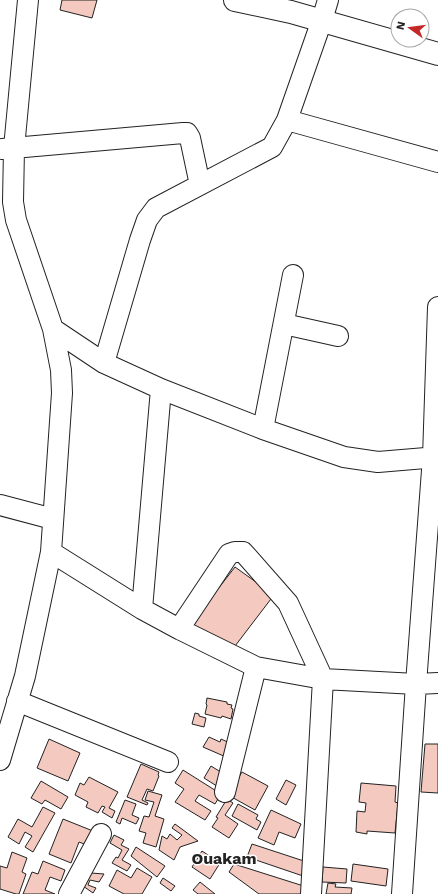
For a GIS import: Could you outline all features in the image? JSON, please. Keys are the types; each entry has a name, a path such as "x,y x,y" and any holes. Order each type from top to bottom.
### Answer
{"street":[{"path":"0,760 25,676 51,552 62,393 61,370 53,329 8,221 13,202 7,148 28,0"},
{"path":"234,0 291,12 325,10 438,54"},
{"path":"104,363 147,220 156,208 272,147 287,120 325,10"},
{"path":"287,120 438,162"},
{"path":"7,148 183,132 187,133 190,138 200,185"},
{"path":"263,429 293,275"},
{"path":"402,894 416,684 436,457 438,307"},
{"path":"284,324 338,336"},
{"path":"53,329 104,363 161,389 263,429 344,457 378,462 436,457"},
{"path":"142,609 161,389"},
{"path":"0,505 53,519"},
{"path":"51,552 142,609 256,667 323,679 416,684 438,683"},
{"path":"179,629 228,554 235,552 243,552 288,603 323,679 311,894"},
{"path":"225,792 256,667"},
{"path":"17,701 168,762"},
{"path":"69,894 101,834"}],"building":[{"path":"62,0 97,0 92,18 60,10"},
{"path":"235,567 274,595 232,650 189,626"},
{"path":"207,698 227,702 227,704 232,705 231,708 233,709 231,719 222,716 221,718 205,714"},
{"path":"195,713 206,718 204,727 192,724"},
{"path":"209,737 220,742 221,739 232,744 226,757 203,747"},
{"path":"49,739 80,753 68,781 37,768"},
{"path":"425,744 438,744 438,793 421,792"},
{"path":"141,764 159,772 159,776 153,791 147,789 142,800 148,803 147,805 127,797"},
{"path":"211,766 227,776 220,788 204,778"},
{"path":"183,770 221,794 215,804 199,795 195,801 211,811 205,820 175,802 184,789 175,783"},
{"path":"242,772 268,786 255,810 228,795"},
{"path":"89,777 118,792 109,808 115,811 112,818 102,812 105,807 102,806 98,813 86,807 88,802 75,795 80,783 84,785"},
{"path":"286,780 296,785 286,805 276,799"},
{"path":"41,781 68,797 61,809 45,800 42,804 31,798"},
{"path":"361,783 396,786 395,802 398,803 395,833 367,831 367,834 356,832 357,811 365,812 366,803 359,802"},
{"path":"148,791 162,795 155,816 164,819 156,847 143,843 146,833 139,831 144,816 149,817 154,802 145,800"},
{"path":"227,799 233,803 225,815 238,824 229,838 212,827"},
{"path":"125,800 136,804 132,815 139,818 136,824 122,818 120,824 116,822"},
{"path":"238,804 258,815 256,819 261,822 257,830 232,816"},
{"path":"43,807 55,813 33,852 25,847 32,836 25,832 19,844 8,837 18,819 32,827"},
{"path":"271,810 301,824 295,838 279,832 274,845 258,838"},
{"path":"63,819 98,833 92,847 79,842 71,863 49,854"},
{"path":"175,824 198,841 180,847 174,860 159,850 162,836 167,839 170,834 177,840 182,835 172,828"},
{"path":"114,835 124,840 121,845 129,849 122,860 131,865 127,871 112,863 116,857 118,858 122,850 110,843"},
{"path":"252,844 310,863 306,877 247,857"},
{"path":"136,847 165,866 157,877 131,856"},
{"path":"202,851 220,863 210,879 192,867"},
{"path":"12,852 27,858 22,872 26,874 19,894 0,889 0,866 7,868"},
{"path":"43,861 65,870 61,881 50,877 45,890 55,894 23,894 32,872 38,874"},
{"path":"234,864 310,888 308,894 259,894 229,872"},
{"path":"353,864 388,869 386,886 351,881"},
{"path":"323,867 347,869 346,883 322,882"},
{"path":"137,868 152,877 142,894 124,894 109,886 117,870 131,878"},
{"path":"91,873 104,874 99,882 90,880 88,885 96,888 93,893 83,886"},
{"path":"163,878 175,886 171,891 160,883"},
{"path":"200,882 215,894 198,894 193,890"},
{"path":"328,883 336,884 335,887 352,888 351,894 326,894"}],"district":[{"name":"Ouakam","path":"224,858"}]}
